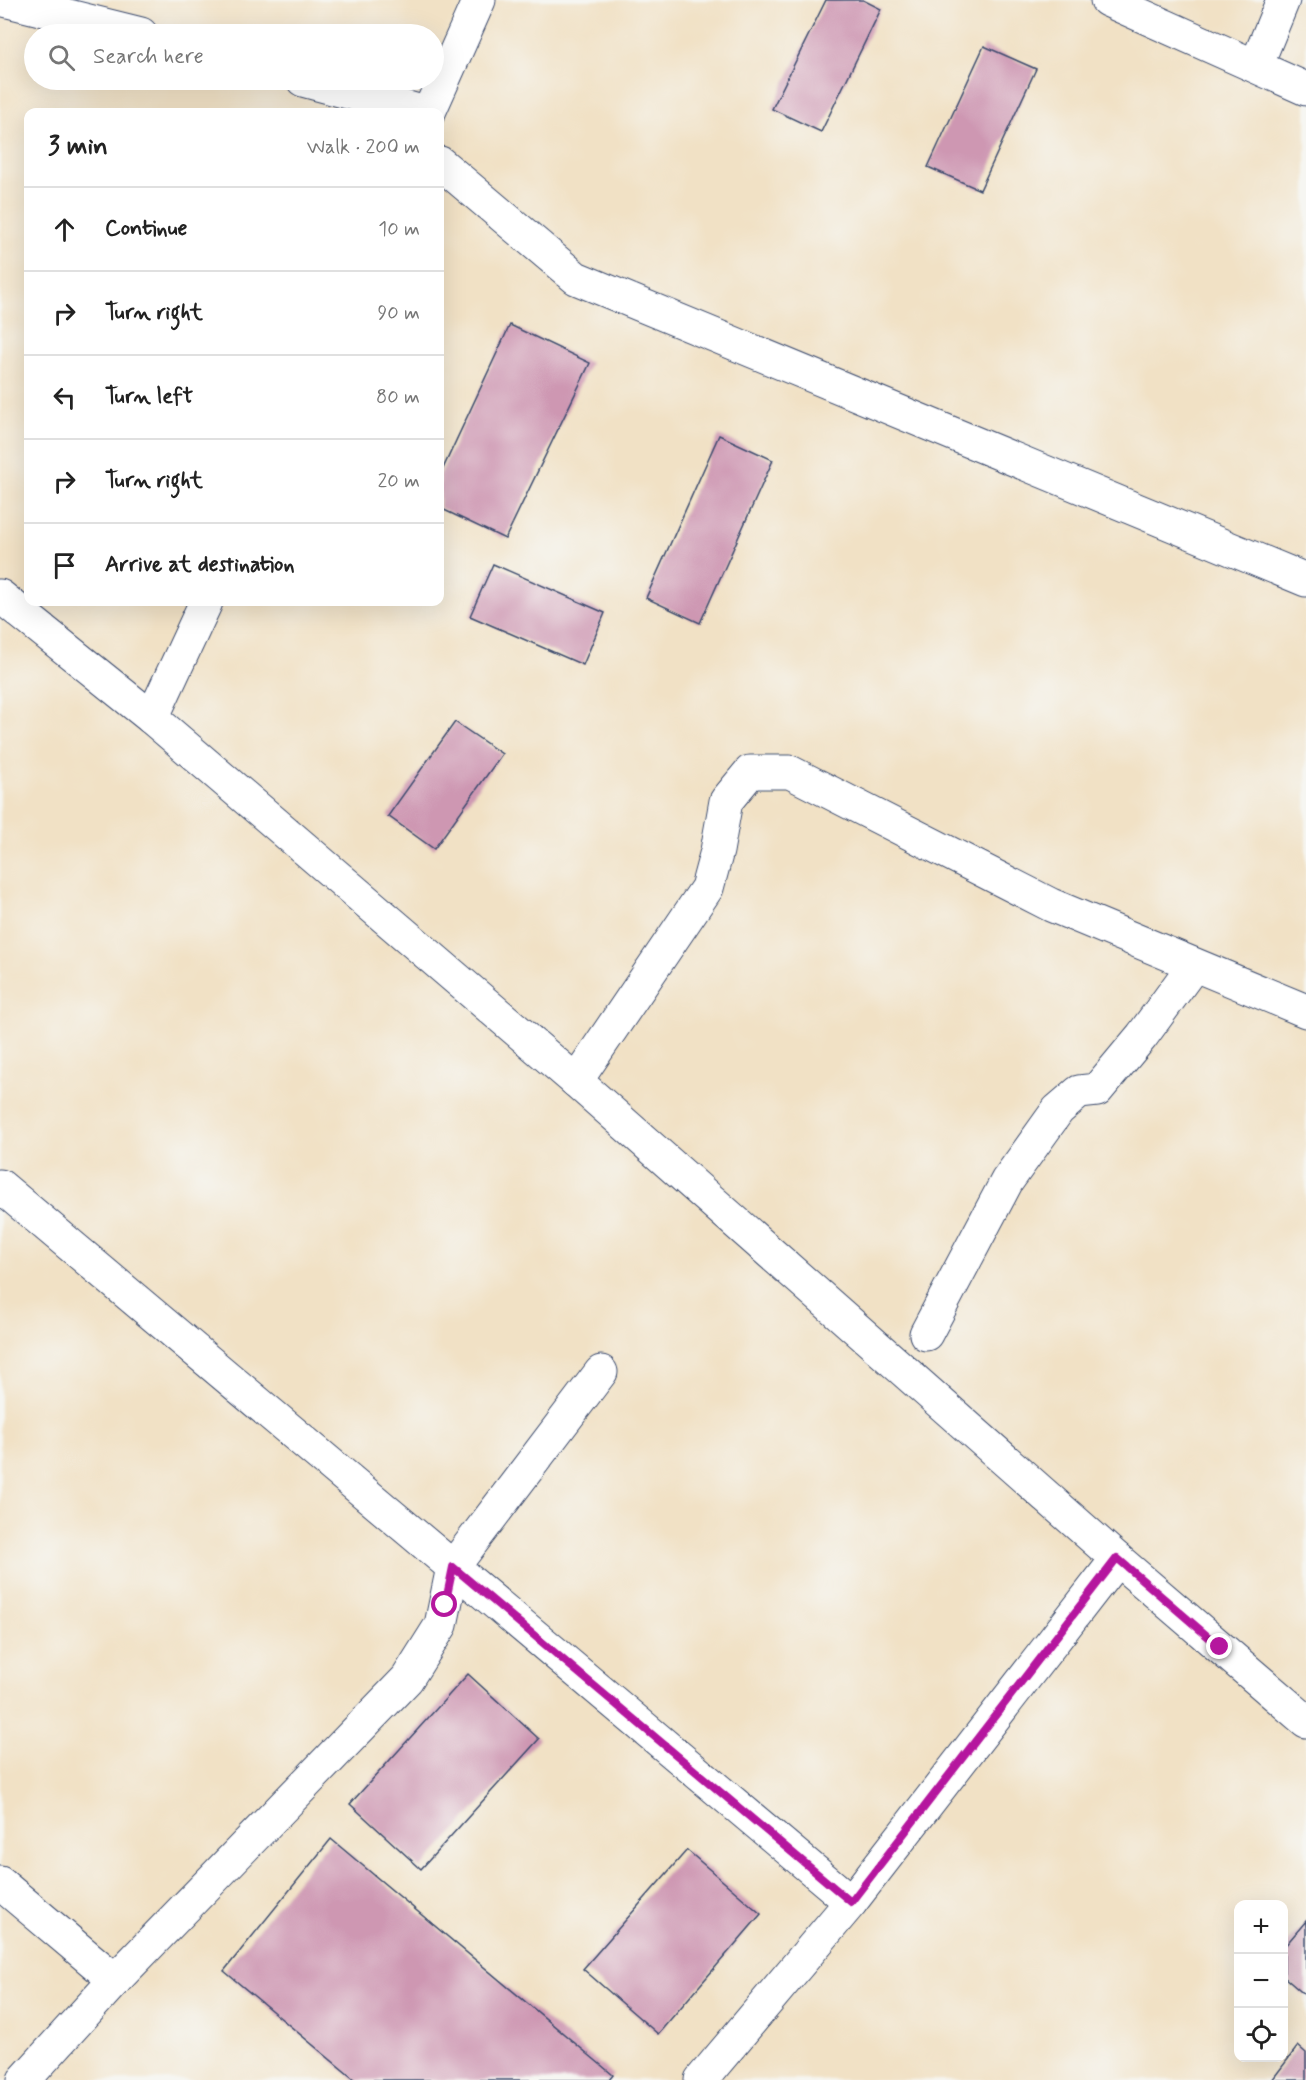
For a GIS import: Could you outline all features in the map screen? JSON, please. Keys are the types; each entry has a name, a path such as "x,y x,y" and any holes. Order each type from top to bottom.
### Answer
{"street":[{"path":"4,0 101,24"},
{"path":"444,78 479,0"},
{"path":"1107,0 1306,88"},
{"path":"1256,66 1283,0"},
{"path":"340,90 407,108"},
{"path":"431,108 439,90"},
{"path":"444,166 576,278 1306,580"},
{"path":"0,596 152,718 576,1081 1117,1558 1306,1721"},
{"path":"152,718 204,606"},
{"path":"576,1081 707,888 726,801 750,772 790,772 1052,905 1305,1009"},
{"path":"927,1334 1007,1181 1051,1119 1079,1092 1097,1090 1142,1036 1194,965"},
{"path":"0,1186 851,1902"},
{"path":"24,2080 115,1980 407,1679 441,1624 453,1567 602,1372"},
{"path":"701,2080 851,1902 1117,1558"},
{"path":"0,1883 115,1980"}],"building":[{"path":"826,0 863,0 881,9 821,132 772,109"},
{"path":"984,46 1036,69 980,190 928,167"},
{"path":"510,325 590,363 505,539 444,510 444,466"},
{"path":"719,435 773,460 700,623 646,598"},
{"path":"493,564 605,613 583,665 470,616"},
{"path":"455,722 502,754 434,849 388,816"},
{"path":"468,1674 539,1739 421,1869 350,1804"},
{"path":"331,1839 613,2075 609,2080 355,2080 224,1971"},
{"path":"687,1850 761,1914 658,2034 583,1969"},
{"path":"1306,1921 1306,1996 1288,1980 1288,1942"},
{"path":"1298,2046 1306,2053 1306,2080 1272,2080"}],"route":[{"path":"445,1605 453,1567 851,1902 1117,1558 1220,1647"}]}
